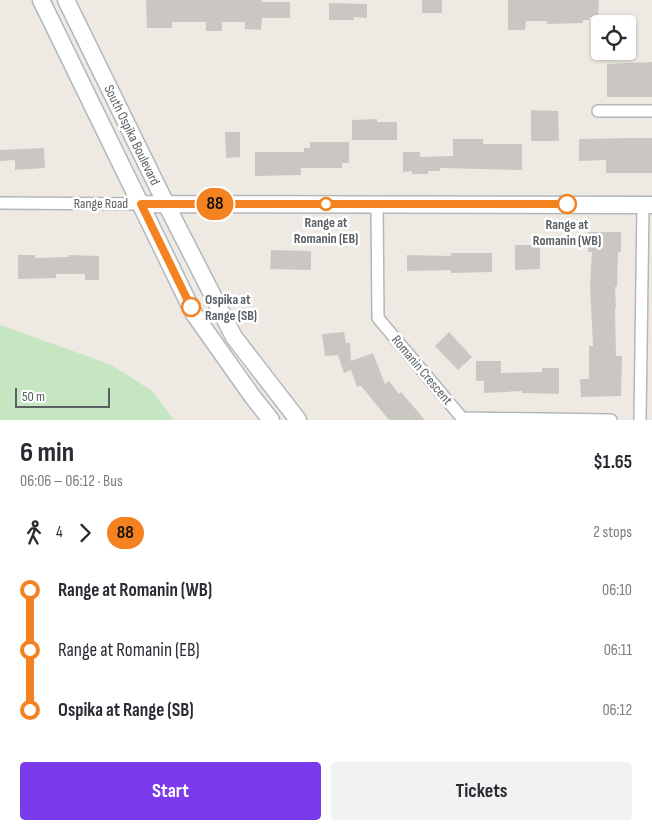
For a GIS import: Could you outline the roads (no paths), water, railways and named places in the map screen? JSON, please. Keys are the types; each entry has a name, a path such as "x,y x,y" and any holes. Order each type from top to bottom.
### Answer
{"main road":[{"name":"South Ospika Boulevard","path":"41,0 194,314 271,420"},
{"name":"South Ospika Boulevard","path":"66,0 166,204 234,337 298,420"},
{"name":"Range Road","path":"141,204 647,204"}],"street":[{"path":"598,111 652,111"},
{"name":"Range Road","path":"0,203 141,204"},
{"name":"Romanin Crescent","path":"377,204 378,318 462,418 611,420"},
{"path":"640,420 647,204"}],"place":[{"name":"Range at Romanin (EB)","path":"326,204"},
{"name":"Range at Romanin (WB)","path":"567,204"},
{"name":"Ospika at Range (SB)","path":"191,307"}]}
